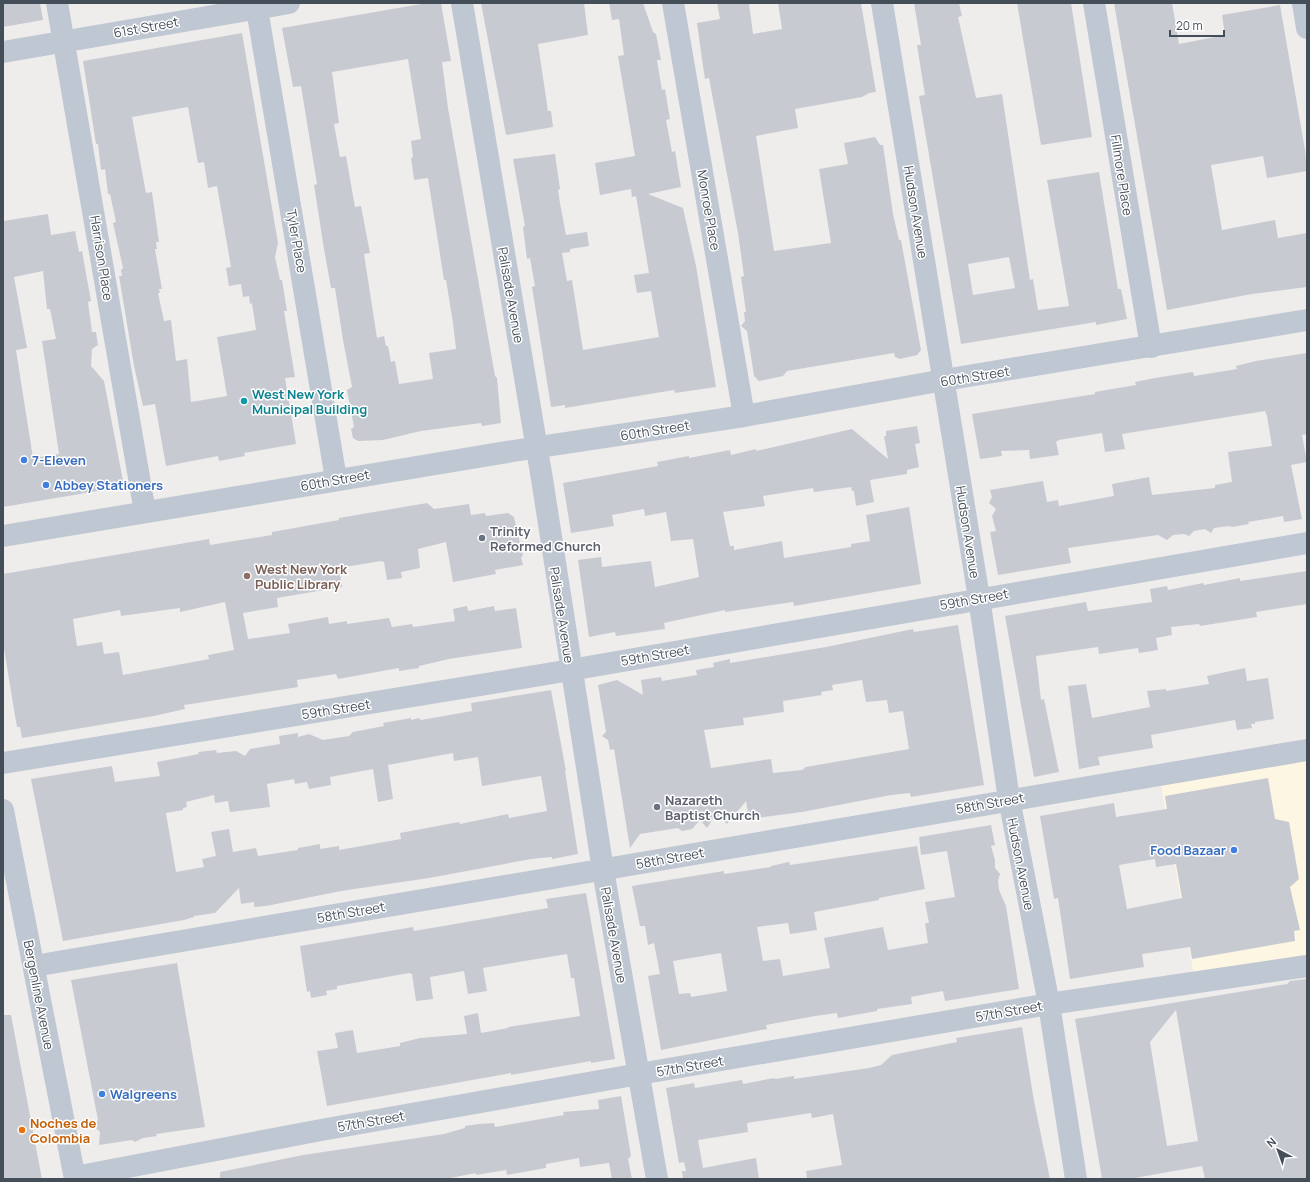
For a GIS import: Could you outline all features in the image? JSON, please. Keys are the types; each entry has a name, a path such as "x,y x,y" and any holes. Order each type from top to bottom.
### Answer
{"street":[{"name":"Harrison Place","path":"57,3 145,512"},
{"name":"61st Street","path":"3,52 257,6 289,3"},
{"name":"Palisade Avenue","path":"462,3 536,448 603,870 658,1179"},
{"name":"Monroe Place","path":"673,3 744,416"},
{"name":"Hudson Avenue","path":"882,3 979,598 1008,800 1049,1004 1076,1179"},
{"name":"Fillmore Place","path":"1094,3 1151,347"},
{"path":"1303,3 1307,28"},
{"name":"Tyler Place","path":"257,6 336,479"},
{"name":"60th Street","path":"3,536 336,479 744,416 944,380 1307,320"},
{"name":"59th Street","path":"3,763 571,670 979,598 1307,543"},
{"name":"58th Street","path":"34,966 1307,750"},
{"name":"Bergenline Avenue","path":"3,810 75,1178"},
{"name":"57th Street","path":"75,1178 321,1130 639,1074 1049,1004 1307,966"}],"shaded area":[{"name":"Food Bazaar","path":"1307,752 1307,963 1195,982 1160,779"}],"building":[{"path":"3,3 40,3 43,20 3,27"},
{"path":"427,3 441,3 451,61 442,62 448,108 495,376 497,378 501,423 482,426 481,423 421,431 383,440 358,441 353,438 351,429 354,427 347,390 352,387 335,288 331,288 324,249 314,185 317,184 301,86 293,87 282,28","holes":["408,59 421,139 411,141 413,157 411,158 414,180 428,178 444,280 446,280 456,349 429,353 433,379 399,384 395,361 391,362 388,346 386,346 384,336 377,338 364,254 370,253 361,206 355,207 346,156 340,157 334,124 339,123 332,72"]},
{"path":"481,3 584,3 588,35 538,44 548,111 551,111 553,127 506,135"},
{"path":"609,3 643,3 653,32 656,34 661,60 657,60 662,90 665,89 670,119 666,120 672,152 675,151 681,187 648,194 683,208 696,266 716,387 675,393 674,390 565,408 565,405 551,407 532,287 535,286 530,258 527,259 523,227 525,226 513,159 555,154 560,189 558,190 566,235 587,232 589,246 570,249 570,252 562,253 567,281 572,280 583,350 659,337 651,291 637,293 634,275 649,273 636,196 632,197 631,189 600,195 595,163 635,156 618,56 624,55 619,19 612,20"},
{"path":"717,3 749,3 753,34 782,29 778,3 861,3 876,92 869,93 862,97 795,109 798,128 756,136 774,251 831,243 819,169 848,164 844,143 875,137 880,145 883,145 893,214 899,240 901,240 921,350 917,355 900,359 895,357 894,353 787,371 783,376 759,381 754,376 747,331 741,326 745,321 744,312 746,312 741,277 744,276 738,233 709,78 705,79 697,23 720,19"},
{"path":"914,3 959,3 962,16 958,17 976,98 1002,94 1030,280 1033,279 1038,310 1069,306 1047,180 1099,172 1118,289 1121,289 1127,319 1096,325 1096,322 961,344 919,96 925,95 917,45 921,45","holes":["1009,257 1015,288 973,295 968,264"]},
{"path":"1017,3 1071,3 1092,137 1041,145"},
{"path":"1114,3 1172,3 1179,44 1225,35 1222,15 1280,5 1305,150 1307,171 1267,178 1263,156 1211,165 1222,230 1275,220 1278,238 1307,233 1307,287 1252,294 1167,310"},
{"path":"242,33 278,243 275,257 280,280 282,280 287,311 284,311 295,377 285,378 296,444 244,453 245,456 219,461 218,456 166,466 155,404 143,406 134,366 119,276 122,276 121,270 123,268 113,223 116,222 110,194 108,194 105,169 101,170 98,144 96,144 83,61","holes":["188,107 198,163 204,162 208,188 217,186 231,267 226,268 229,286 241,284 243,297 249,296 250,304 252,303 256,330 217,337 227,396 191,402 187,359 176,361 171,320 164,321 158,293 160,293 159,289 162,289 155,249 157,249 156,242 159,242 152,192 146,193 132,117"]},
{"path":"48,214 51,235 75,231 79,252 82,251 91,301 88,302 92,332 96,332 98,345 92,349 91,366 104,381 123,481 121,487 3,507 3,221","holes":["43,271 47,309 50,309 56,339 42,341 59,454 33,458 16,350 27,348 14,277"]},
{"path":"1307,353 1307,434 1302,435 1307,462 1291,465 1302,519 1284,522 1283,516 1248,522 1249,524 1232,527 1214,528 1211,533 1205,529 1194,531 1189,536 1184,534 1173,535 1167,540 1158,535 1068,548 1071,563 998,575 990,532 996,531 992,516 996,509 989,503 992,497 990,490 1043,481 1047,502 1058,500 1059,506 1114,496 1112,484 1149,477 1152,495 1215,488 1215,485 1232,482 1228,452 1272,446 1265,411 1122,434 1125,449 1105,452 1102,433 1059,440 1056,442 1059,455 1030,459 1029,450 1001,451 1002,456 980,459 972,414 1095,394 1095,392 1136,385 1135,382 1155,378 1193,372 1194,376 1237,369 1236,366 1256,361"},
{"path":"917,426 920,443 915,444 919,467 907,470 907,474 870,480 874,502 856,506 854,491 852,491 851,487 814,492 813,488 763,496 765,506 723,512 730,546 734,546 734,550 782,541 784,558 851,547 851,544 870,541 866,515 909,507 921,584 794,606 793,602 725,612 725,610 664,623 665,629 616,636 615,632 589,637 578,560 601,557 602,567 651,561 655,587 699,577 693,539 671,541 666,512 645,516 644,509 612,515 614,526 571,533 563,483 658,466 657,462 689,456 689,458 730,450 731,455 756,449 756,451 852,429 888,459 884,436 886,436 886,431"},
{"path":"427,503 434,509 469,504 471,515 485,513 486,516 508,513 514,517 523,556 521,557 523,565 495,570 496,574 453,582 446,542 418,549 420,568 401,572 402,578 387,580 384,562 381,561 339,568 342,587 277,598 278,607 243,613 248,639 290,633 288,624 328,617 329,624 347,621 347,624 389,618 392,627 412,624 413,627 455,621 453,609 467,606 468,611 494,606 495,611 516,608 522,648 449,659 419,666 419,668 399,671 399,668 338,679 336,674 297,680 298,687 184,705 185,709 154,716 22,738 20,727 17,727 3,642 3,574 209,539 210,545 272,535 272,532 339,520 339,518","holes":["225,602 234,650 208,655 209,659 123,675 119,652 104,654 102,642 77,646 73,619 120,610 121,616 180,608 180,612"]},
{"path":"1307,571 1307,604 1256,612 1257,617 1200,626 1199,624 1171,627 1172,635 1156,638 1158,650 1139,653 1138,648 1099,654 1098,647 1036,656 1041,700 1044,699 1059,772 1034,777 1005,616 1086,602 1088,611 1152,602 1150,589 1167,586 1168,590 1203,583 1204,585 1240,578 1240,581"},
{"path":"958,625 984,785 911,797 910,793 891,795 802,812 749,819 746,801 727,824 716,814 707,828 700,820 692,829 682,831 678,828 640,834 630,848 614,749 610,750 608,740 602,736 606,732 598,685 617,680 643,695 641,680 661,677 662,681 697,675 696,670 714,667 713,663 730,659 730,663 826,647 913,629 914,632","holes":["862,680 866,702 887,700 889,713 903,711 909,749 806,767 802,770 773,773 771,759 711,768 704,730 744,725 743,718 784,712 783,701 822,695 821,692 833,690 832,685"]},
{"path":"1245,668 1247,681 1268,678 1274,719 1255,722 1255,724 1251,724 1252,728 1237,730 1235,720 1151,735 1153,748 1098,757 1100,765 1079,769 1068,686 1086,684 1092,718 1150,707 1147,691 1166,689 1166,691 1209,684 1207,676"},
{"path":"551,690 566,771 578,854 552,859 552,857 531,859 429,878 341,891 266,906 254,907 254,902 241,904 239,888 215,913 194,916 184,920 63,941 31,779 112,766 115,782 160,776 157,762 199,754 198,752 216,750 217,753 236,751 245,756 250,749 280,744 279,736 298,733 298,737 309,734 323,740 349,736 353,732 384,726 383,723 411,718 411,720 419,718 421,720 472,711 471,703","holes":["453,753 454,761 478,757 482,786 541,776 547,811 509,818 508,814 460,824 459,822 400,833 401,839 339,850 339,846 320,849 320,844 298,848 298,850 258,856 256,848 233,852 229,829 211,832 216,856 202,859 204,867 176,872 166,813 183,810 183,808 187,807 186,802 214,795 215,803 228,801 230,812 270,807 267,784 294,779 295,784 307,782 309,789 331,785 330,777 373,769 378,802 393,799 388,765"]},
{"path":"1268,778 1275,819 1289,822 1299,879 1290,887 1300,930 1294,931 1295,941 1192,959 1190,947 1142,954 1144,967 1070,979 1058,898 1054,899 1040,816 1114,803 1116,817 1167,809 1165,796","holes":["1155,859 1156,867 1176,864 1182,898 1127,909 1119,865"]},
{"path":"991,825 995,845 991,846 995,860 995,868 1000,874 998,880 999,890 1006,906 1019,989 945,1001 943,991 911,997 912,1004 877,1009 877,1011 838,1018 837,1013 815,1016 766,1025 767,1029 661,1050 648,976 660,974 654,943 648,945 645,926 640,926 632,886 724,871 724,874 771,867 789,862 790,865 917,846 925,889 879,898 879,900 814,912 817,930 790,934 788,923 757,927 763,961 780,959 783,976 830,968 824,938 883,927 888,950 928,943 925,923 929,923 925,902 955,897 947,851 921,855 919,837","holes":["721,953 727,991 691,997 690,993 679,994 673,961"]},
{"path":"586,893 615,1059 591,1063 591,1061 511,1075 511,1073 327,1106 317,1051 338,1048 335,1033 353,1030 357,1053 400,1046 400,1043 420,1038 467,1034 464,1016 478,1013 481,1033 508,1027 580,1016 574,978 571,978 567,954 483,968 487,991 468,994 464,971 430,977 433,999 416,1001 412,974 409,973 337,986 337,989 326,991 327,995 311,998 310,991 307,992 300,946 413,927 414,931 548,908 546,899"},
{"path":"177,963 205,1127 156,1134 157,1136 143,1138 135,1142 132,1140 99,1145 100,1132 96,1128 98,1120 71,980"},
{"path":"1306,979 1307,1179 1205,1179 1202,1166 1129,1179 1102,1179 1075,1019 1287,984 1290,981","holes":["1176,1010 1198,1141 1167,1146 1150,1042"]},
{"path":"3,1015 11,1015 42,1179 3,1179"},
{"path":"1022,1027 1034,1101 1050,1179 807,1179 806,1171 842,1165 833,1114 812,1118 811,1113 747,1123 748,1132 698,1140 703,1168 756,1158 759,1179 683,1179 682,1171 686,1171 684,1162 679,1163 666,1088 694,1083 695,1088 742,1080 743,1084 794,1076 794,1079 869,1068 881,1065 892,1055 957,1042 956,1038"},
{"path":"621,1096 631,1156 628,1159 632,1179 612,1179 609,1163 580,1167 579,1158 546,1164 546,1168 507,1175 506,1170 476,1175 476,1173 445,1179 220,1179 220,1172 303,1155 444,1134 465,1128 465,1126 494,1123 495,1127 564,1115 563,1112 599,1109 598,1100"}],"place":[{"name":"West New York Municipal Building","path":"244,401"},
{"name":"7-Eleven","path":"24,460"},
{"name":"Abbey Stationers","path":"46,485"},
{"name":"Trinity Reformed Church","path":"482,538"},
{"name":"West New York Public Library","path":"247,576"},
{"name":"Nazareth Baptist Church","path":"657,807"},
{"name":"Food Bazaar","path":"1234,850"},
{"name":"Walgreens","path":"102,1094"},
{"name":"Noches de Colombia","path":"22,1130"}]}
